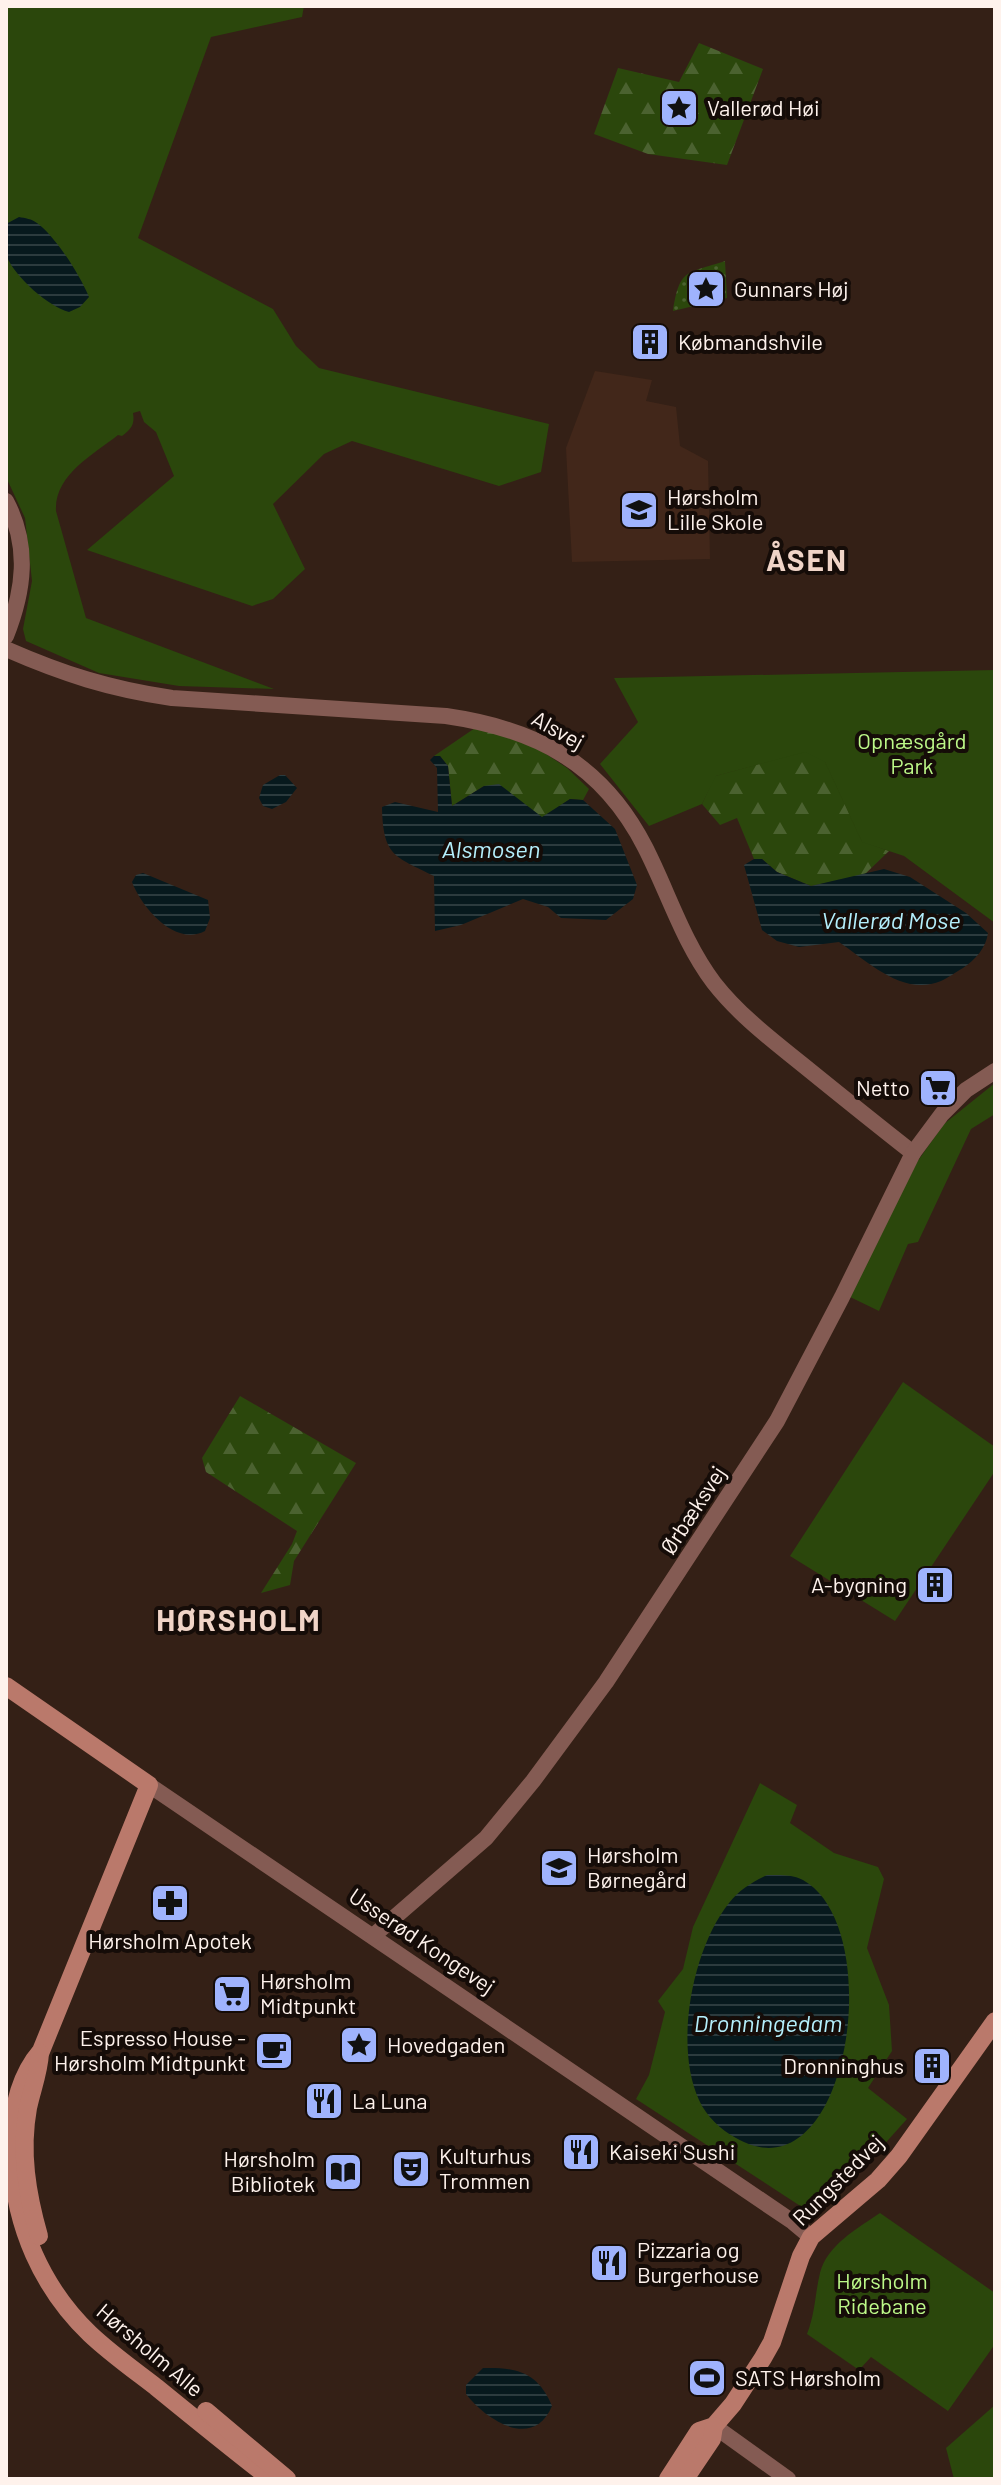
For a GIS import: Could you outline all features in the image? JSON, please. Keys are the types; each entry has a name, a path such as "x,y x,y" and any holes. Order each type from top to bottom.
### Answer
{"main road":[{"name":"Usserød Kongevej","path":"6,1686 149,1785"},
{"name":"Hørsholm Alle","path":"149,1785 41,2051 39,2072 27,2116 24,2155 27,2187 40,2241 71,2297 98,2326 287,2479"},
{"name":"Rungstedvej","path":"668,2479 699,2431 714,2426 733,2404 772,2342 801,2256 811,2237 878,2180 899,2156 995,2021"},
{"name":"Hørsholm Alle","path":"41,2051 28,2065 20,2087 11,2147 18,2210 29,2245 44,2275 63,2304 90,2334 271,2479"},
{"name":"Rungstedvej","path":"685,2479 712,2439 714,2426"}],"street":[{"path":"6,501 18,532 22,574 20,596 6,636"},
{"name":"Alsvej","path":"6,649 56,671 138,693 478,720 517,731 549,746 590,775 622,810 645,847 701,964 736,1008 913,1153"},
{"name":"Ørbæksvej","path":"373,1936 486,1838 606,1682 777,1421 913,1153 942,1114 966,1090 995,1071"},
{"name":"Usserød Kongevej","path":"149,1785 811,2237"},
{"path":"714,2426 788,2479"}],"shaded area":[{"name":"Hørsholm Lille Skole","path":"595,371 652,380 646,401 676,407 680,446 708,461 710,559 572,562 566,448"}],"green space":[{"path":"6,6 304,6 302,17 211,37 138,238 273,309 296,346 319,368 549,424 541,472 499,486 352,441 324,454 273,504 305,569 273,599 252,606 87,550 174,476 156,432 144,422 140,411 133,413 133,424 128,431 122,436 118,435 77,467 68,476 57,498 56,511 86,618 274,689 179,686 99,673 26,641 23,629 32,581 25,518 6,477"},
{"path":"699,43 763,69 727,165 648,154 594,134 618,68 679,82"},
{"path":"725,261 727,298 673,311 679,287 687,275"},
{"name":"Opnæsgård Park","path":"995,670 995,923 904,856 862,842 825,762 805,752 716,776 702,804 649,826 600,764 638,722 614,678"},
{"path":"478,726 540,750 567,768 589,789 583,800 570,799 542,818 484,786 452,806 448,766 440,756 434,756"},
{"path":"805,751 825,761 862,841 889,851 864,875 811,886 777,872 762,859 754,859 737,818 720,825 702,804 715,776"},
{"path":"995,1083 995,1114 971,1129 918,1242 908,1244 879,1311 850,1297 917,1162 944,1124"},
{"path":"903,1382 995,1447 995,1471 895,1621 790,1556"},
{"path":"240,1396 356,1463 294,1561 290,1585 261,1593 297,1531 206,1472 202,1458"},
{"path":"760,1783 797,1805 790,1823 834,1853 878,1867 884,1879 867,1948 889,2005 892,2051 868,2088 907,2119 854,2178 808,2211 636,2099 649,2075 665,2012 658,2001 683,1969 693,1927"},
{"name":"Hørsholm Ridebane","path":"880,2213 995,2293 995,2344 948,2411 871,2357 859,2370 807,2334 820,2273 829,2254 844,2238"},
{"path":"995,2405 995,2479 954,2479 946,2448"}],"water":[{"path":"19,217 37,223 67,257 89,297 80,307 69,312 52,304 25,282 11,265 5,250 6,224"},
{"name":"Alsmosen","path":"440,756 448,766 452,806 484,786 499,784 542,817 570,799 583,800 615,829 637,885 633,899 606,920 561,918 548,907 523,899 461,925 435,931 434,876 393,852 385,836 382,807 395,802 438,812 437,768 430,760"},
{"path":"285,775 297,788 286,802 272,809 263,806 259,798 263,785"},
{"name":"Vallerød Mose","path":"754,859 762,859 777,872 811,886 884,869 910,877 966,913 988,933 985,944 967,965 944,980 927,985 900,981 887,975 839,942 799,947 777,941 762,930 744,865"},
{"path":"143,873 208,900 210,918 205,931 194,935 182,934 161,922 143,903 132,882 136,875"},
{"name":"Dronningedam","path":"767,1875 803,1880 829,1908 845,1950 849,2000 844,2051 829,2098 806,2132 775,2148 736,2138 710,2117 699,2100 688,2053 691,1998 705,1946 716,1922 733,1898"},
{"path":"483,2368 517,2371 533,2379 552,2406 544,2419 533,2427 522,2429 509,2427 485,2413 466,2394 466,2385"}],"place":[{"name":"Vallerød Høi","path":"679,108"},
{"name":"Gunnars Høj","path":"706,289"},
{"name":"Købmandshvile","path":"650,342"},
{"name":"Hørsholm Lille Skole","path":"639,510"},
{"name":"Netto","path":"938,1088"},
{"name":"A-bygning","path":"935,1585"},
{"name":"Hørsholm Børnegård","path":"559,1868"},
{"name":"Hørsholm Apotek","path":"170,1903"},
{"name":"Hørsholm Midtpunkt","path":"232,1994"},
{"name":"Hovedgaden","path":"359,2045"},
{"name":"Espresso House - Hørsholm Midtpunkt","path":"274,2051"},
{"name":"Dronninghus","path":"932,2066"},
{"name":"La Luna","path":"324,2101"},
{"name":"Kaiseki Sushi","path":"581,2152"},
{"name":"Kulturhus Trommen","path":"411,2169"},
{"name":"Hørsholm Bibliotek","path":"343,2172"},
{"name":"Pizzaria og Burgerhouse","path":"609,2263"},
{"name":"SATS Hørsholm","path":"707,2378"}],"district":[{"name":"ÅSEN","path":"807,561"},
{"name":"HØRSHOLM","path":"239,1621"}]}
